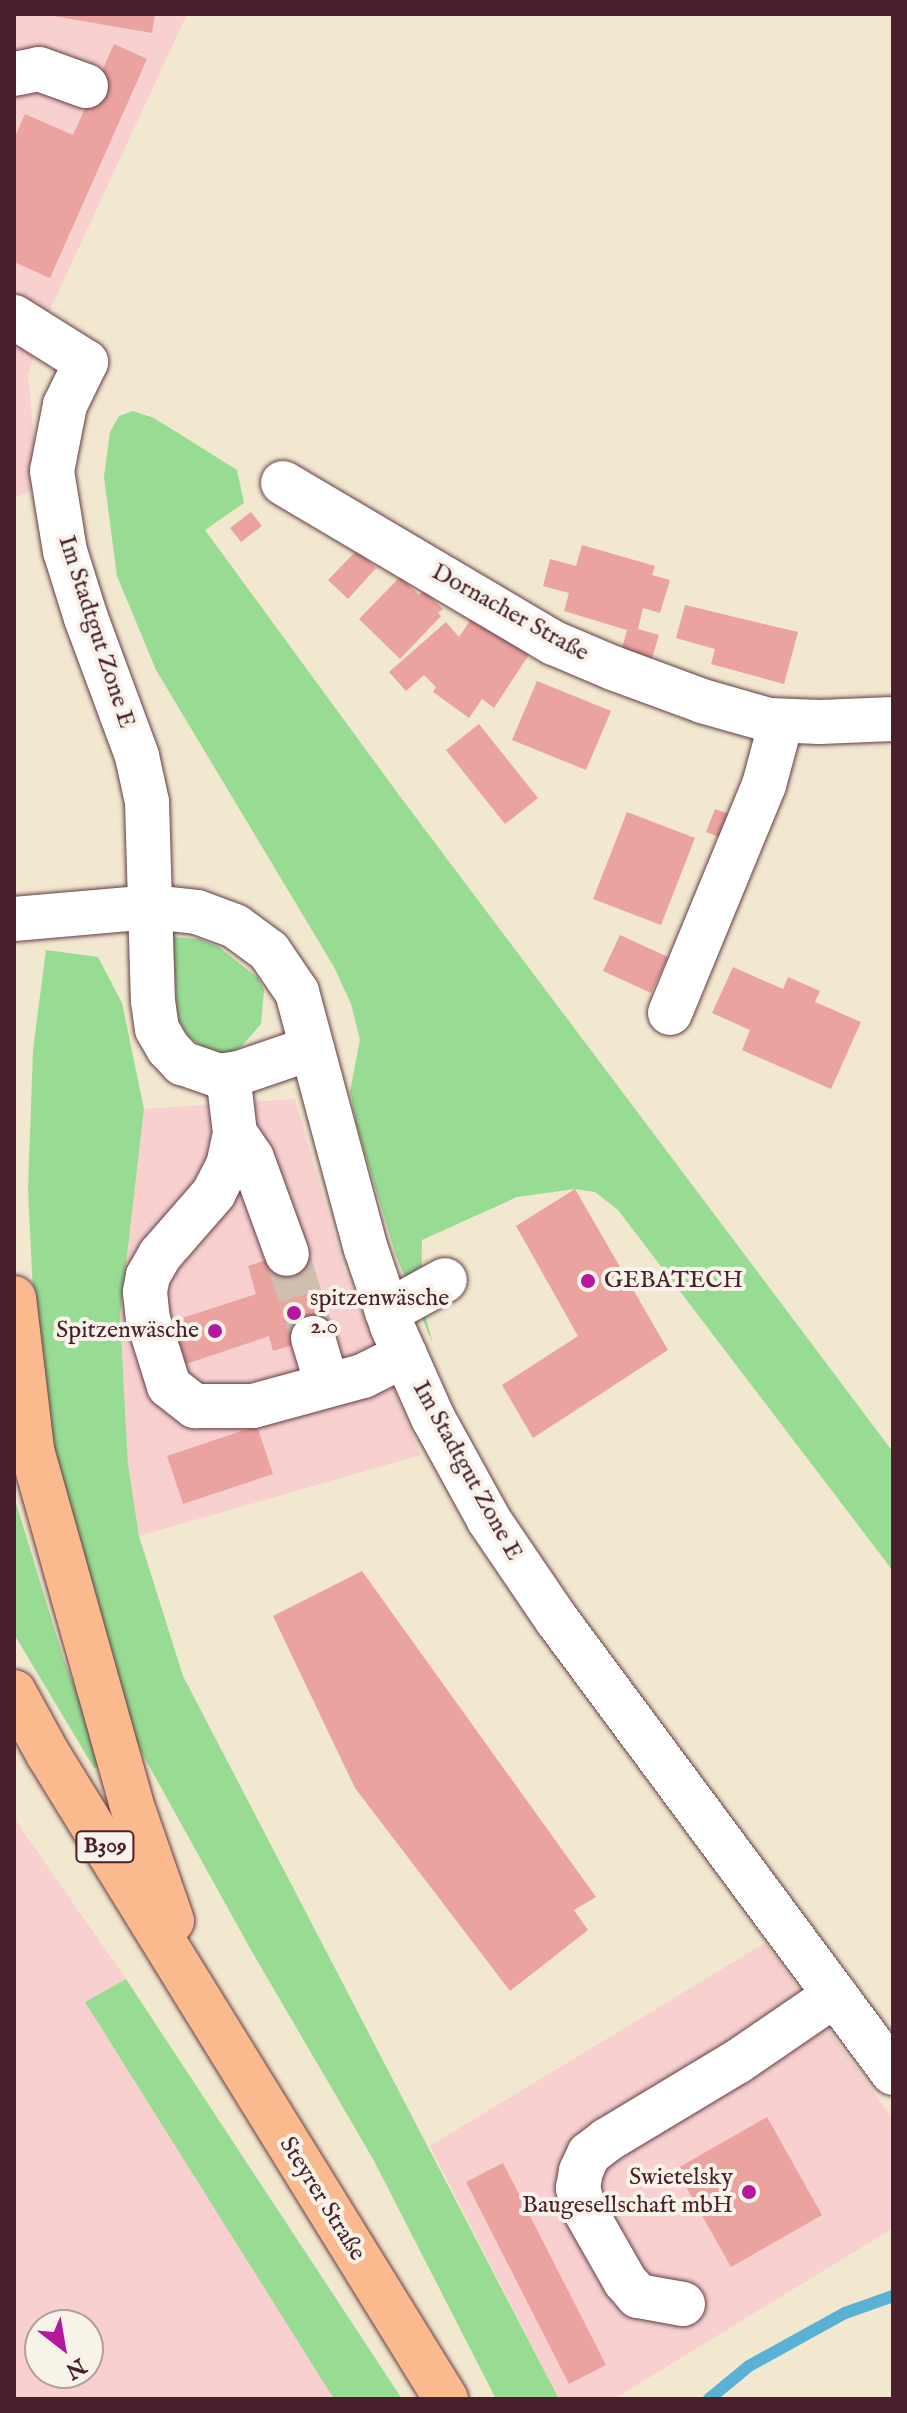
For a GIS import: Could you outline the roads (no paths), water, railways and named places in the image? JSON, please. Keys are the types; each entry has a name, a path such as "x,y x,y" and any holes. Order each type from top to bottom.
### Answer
{"highway":[{"path":"14,1298 32,1450 126,1788 200,1999"},
{"name":"B309","path":"14,1692 48,1754 200,1999"},
{"name":"Steyrer Straße","path":"200,1999 446,2399"}],"street":[{"path":"14,74 39,69 86,86"},
{"name":"Im Stadtgut Zone E","path":"14,317 86,362 65,405 52,471 65,551 137,756 151,839 150,907"},
{"name":"Dornacher Straße","path":"283,483 554,643 702,701 781,722 893,719"},
{"path":"670,1013 764,785 781,722"},
{"path":"150,907 157,1029 182,1063 197,1071 228,1075 312,1048"},
{"name":"Im Stadtgut Zone E","path":"14,919 150,907 210,917 235,926 269,951 297,992 366,1249 387,1312 433,1418 489,1520 557,1620 893,2073"},
{"path":"228,1075 235,1133 228,1165 214,1193 160,1255 148,1276 145,1292 148,1319 163,1371 179,1397 195,1406 253,1406 363,1376 405,1355"},
{"path":"235,1133 252,1158 287,1254"},
{"path":"387,1312 445,1280"},
{"path":"313,1338 327,1385"},
{"path":"683,2304 638,2296 625,2281 584,2209 578,2188 589,2154 760,2047 835,1995"}],"waterway":[{"path":"709,2399 749,2366 845,2313 893,2296"}],"tunnel":[{"path":"287,1254 313,1338"}],"place":[{"name":"GEBATECH","path":"588,1281"},
{"name":"spitzenwäsche 2.0","path":"294,1313"},
{"name":"Spitzenwäsche","path":"215,1331"},
{"name":"Swietelsky Baugesellschaft mbH","path":"749,2192"}]}
